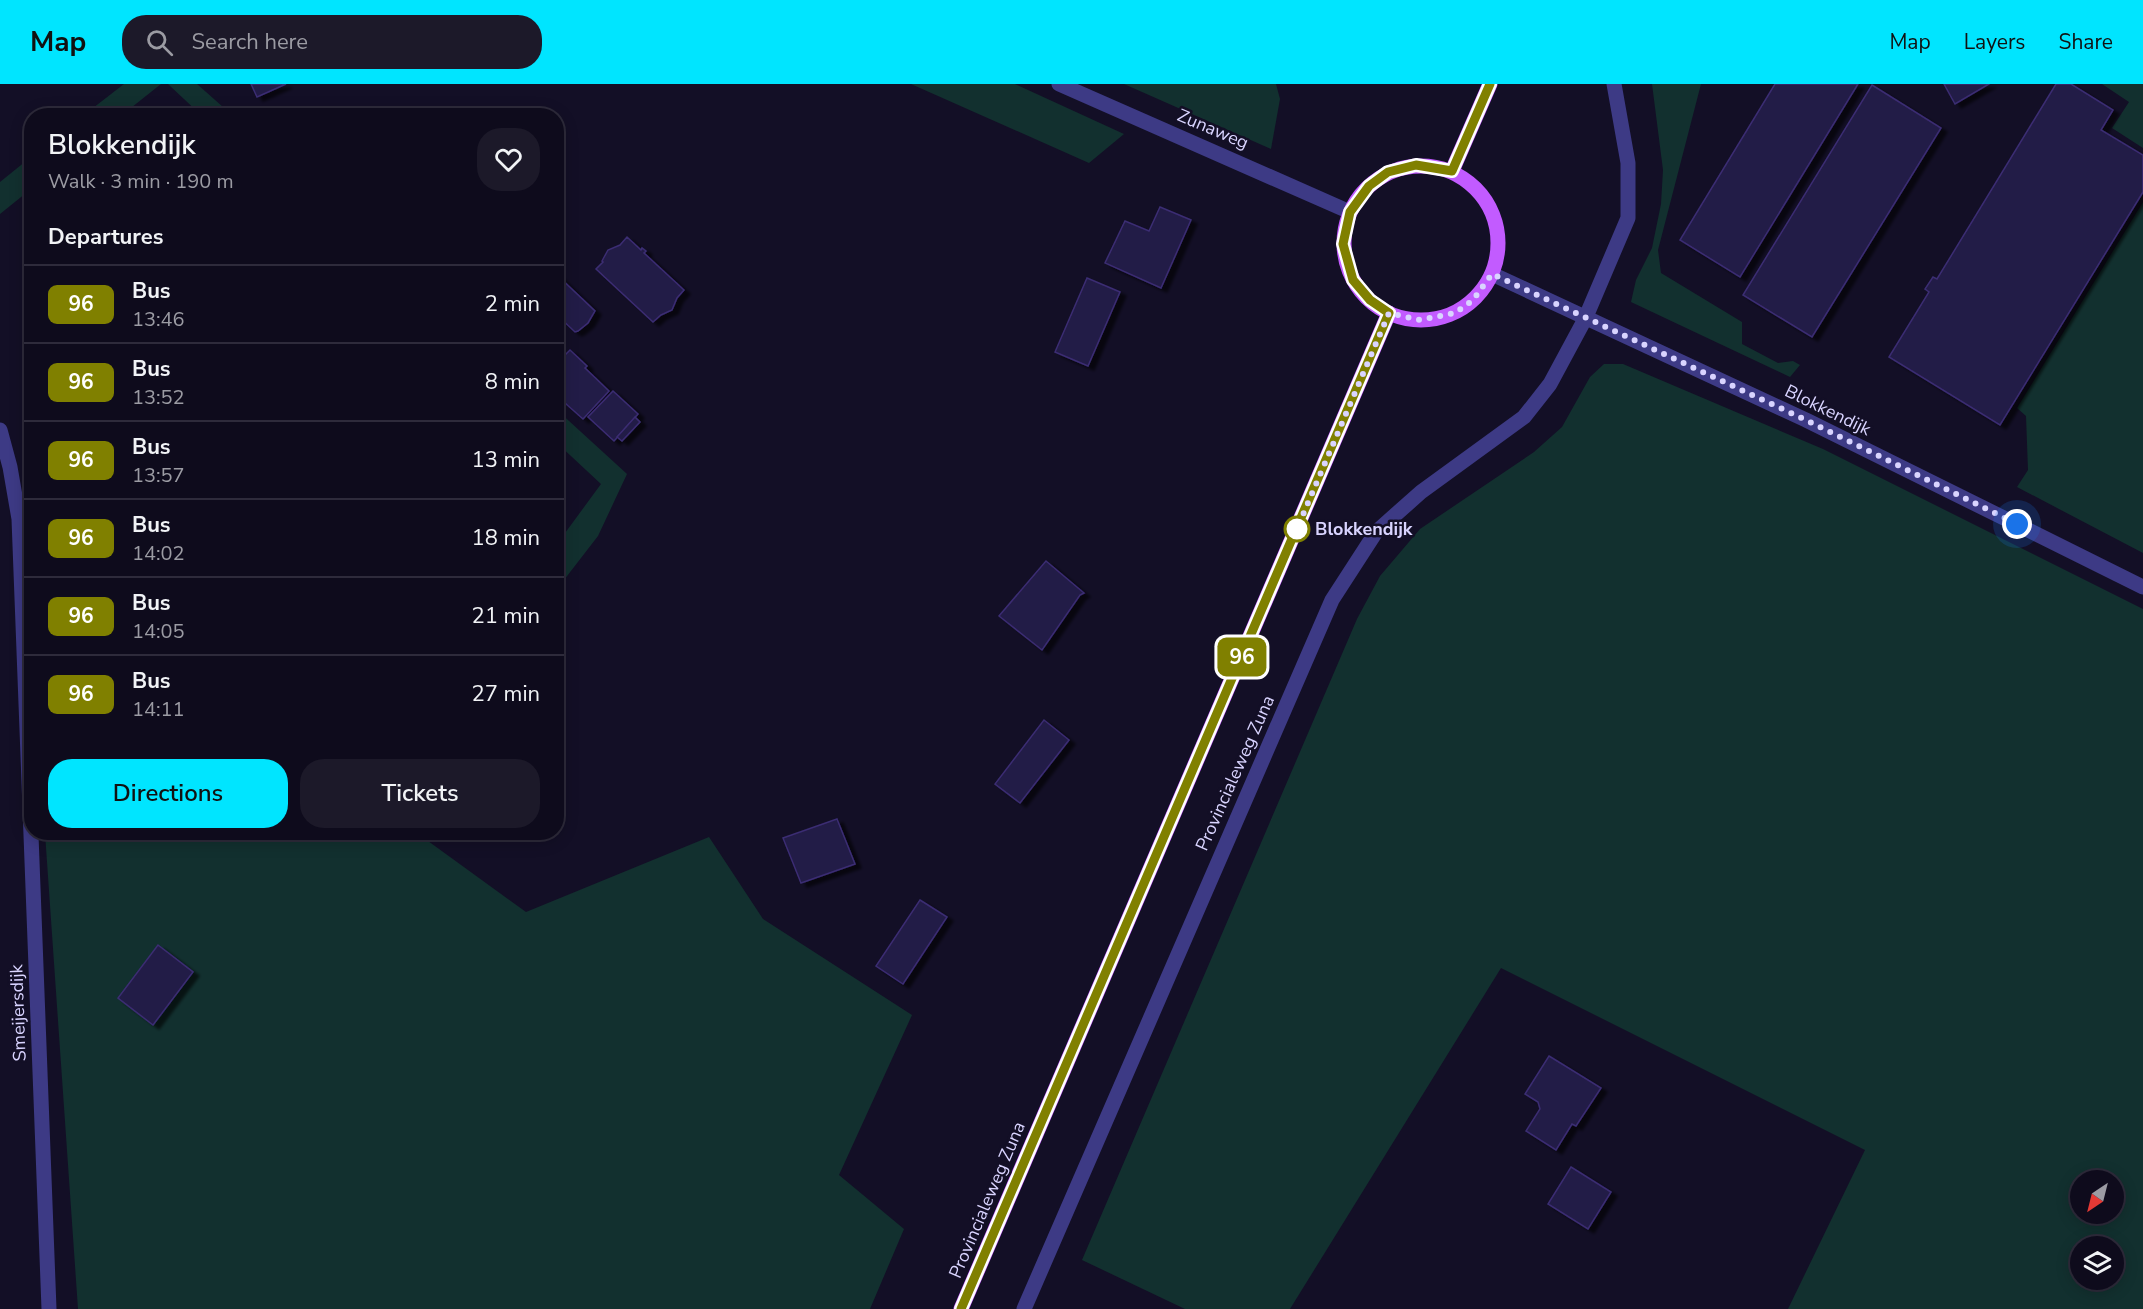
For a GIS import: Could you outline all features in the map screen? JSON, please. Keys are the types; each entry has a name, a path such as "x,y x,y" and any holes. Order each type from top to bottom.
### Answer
{"main road":[{"path":"1452,171 1490,84"},
{"path":"1416,165 1452,171 1481,193 1496,220 1499,249 1492,274 1473,300 1455,313 1420,320 1389,313 1370,300 1353,280 1343,244 1350,212 1369,186 1388,172 1416,165"},
{"name":"Provincialeweg Zuna","path":"961,1309 1389,313"}],"street":[{"name":"Zunaweg","path":"1059,84 1350,212"},
{"name":"Provincialeweg Zuna","path":"1024,1309 1332,600 1376,532 1421,492 1524,417 1550,384 1585,319 1628,218 1628,163 1614,84"},
{"name":"Blokkendijk","path":"1492,274 1806,420 2143,587"},
{"name":"Smeijersdijk","path":"0,430 10,467 19,519 24,651"},
{"name":"Smeijersdijk","path":"31,840 49,1309"}],"green space":[{"path":"124,84 161,84 131,108 93,108"},
{"path":"168,84 197,84 224,108 194,108"},
{"path":"911,84 1015,84 1124,134 1089,163"},
{"path":"1124,84 1276,84 1280,99 1271,149"},
{"path":"1652,84 1701,84 1658,250 1661,273 1742,322 1742,344 1778,363 1793,361 1800,365 1790,377 1631,302 1636,280 1652,248 1661,204 1663,170"},
{"path":"2102,84 2143,84 2143,148 2112,128 2129,102"},
{"path":"24,163 24,195 0,214 0,182"},
{"path":"2143,202 2143,553 2017,487 2028,470 2026,416 2017,408"},
{"path":"1604,364 1623,364 1823,449 2143,609 2143,1309 1788,1309 1865,1150 1501,968 1290,1309 1185,1309 1082,1260 1357,619 1380,576 1420,529 1534,452 1562,427 1590,377"},
{"path":"564,416 627,474 598,536 564,580 564,534 601,484 564,450"},
{"path":"709,837 763,919 912,1015 839,1175 904,1229 870,1309 78,1309 45,840 427,840 526,912"}],"building":[{"path":"251,84 286,84 257,97"},
{"path":"1775,84 1858,84 1740,277 1680,240"},
{"path":"1944,84 1989,84 1955,104"},
{"path":"2056,84 2071,84 2113,110 2101,130 2143,155 2143,192 2000,425 1889,357 1929,292 1925,289 1933,277 1937,279"},
{"path":"1872,85 1941,128 1812,337 1743,295"},
{"path":"1160,207 1191,220 1161,288 1105,263 1125,221 1149,231"},
{"path":"627,237 641,250 642,248 646,251 644,253 684,290 677,298 672,310 653,322 596,269 603,262 608,250 620,245"},
{"path":"1087,278 1120,292 1088,366 1055,352"},
{"path":"564,282 595,311 588,323 575,332 564,322"},
{"path":"570,350 609,391 583,419 564,402 564,356"},
{"path":"613,391 638,414 614,441 588,417"},
{"path":"635,417 640,422 622,441 617,437"},
{"path":"1046,561 1084,593 1080,595 1042,650 999,616"},
{"path":"1044,720 1069,740 1020,803 995,784"},
{"path":"837,819 855,864 801,883 783,838"},
{"path":"920,900 947,917 903,984 876,966"},
{"path":"158,945 193,972 153,1025 118,998"},
{"path":"1549,1056 1601,1088 1576,1126 1572,1124 1556,1150 1526,1131 1540,1109 1538,1102 1525,1094"},
{"path":"1571,1167 1611,1192 1588,1229 1548,1204"}],"bus line":[{"name":"96","path":"961,1309 1389,313 1370,300 1353,280 1343,244 1350,212 1369,186 1388,172 1416,165 1452,171 1490,84"}],"place":[{"name":"Blokkendijk","path":"1297,529"}],"route":[{"path":"1297,529 1296,531 1389,313 1420,320 1455,313 1473,300 1492,274 1806,420 2017,524"}]}
